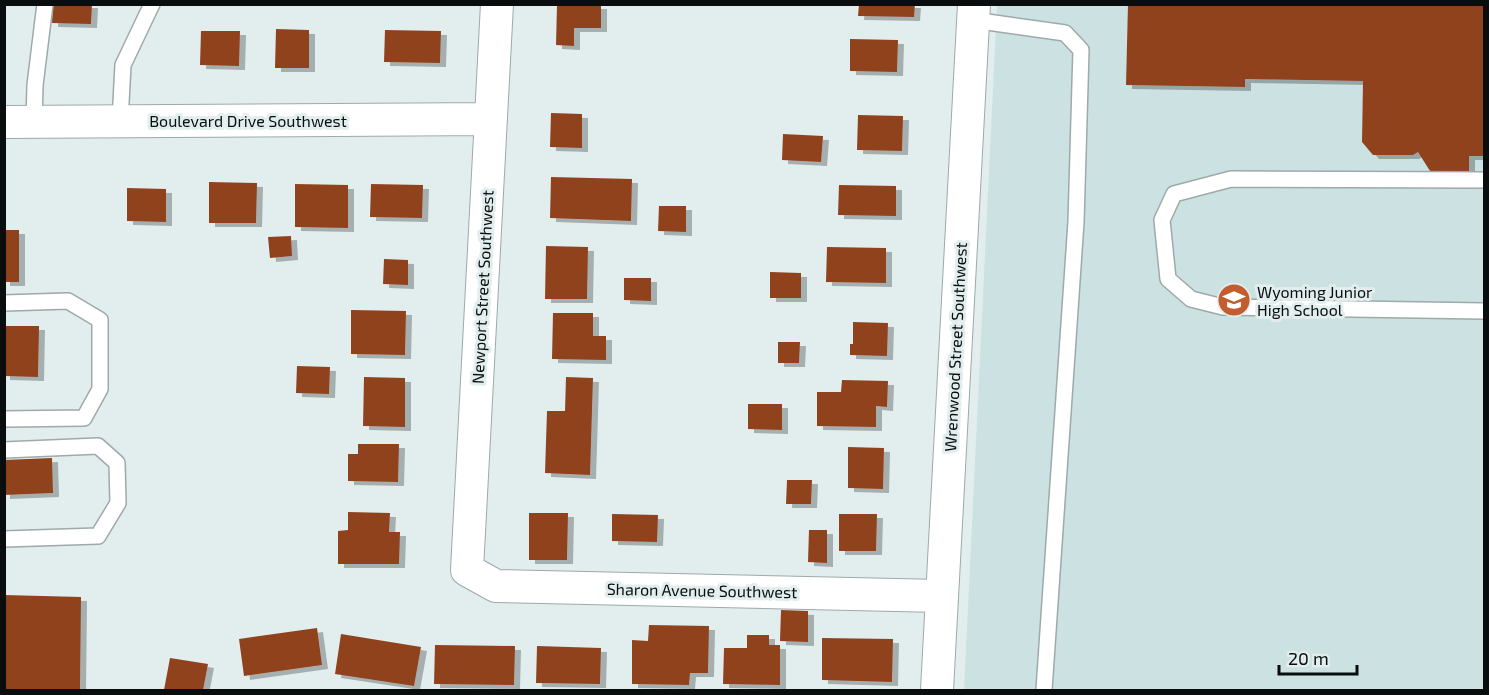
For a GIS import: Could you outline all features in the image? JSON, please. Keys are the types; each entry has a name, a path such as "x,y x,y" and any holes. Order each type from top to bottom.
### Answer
{"street":[{"name":"Newport Street Southwest","path":"467,570 497,4"},
{"name":"Wrenwood Street Southwest","path":"937,690 974,12"},
{"name":"Boulevard Drive Southwest","path":"19,122 491,119"},
{"name":"Sharon Avenue Southwest","path":"467,570 496,586 941,596"}],"lane":[{"path":"19,122 35,85 45,4"},
{"path":"120,121 123,65 152,4"},
{"path":"974,12 1065,33 1081,50 1076,222 1044,690"},
{"path":"1485,180 1231,179 1174,194 1162,220 1167,279 1191,299 1223,307 1485,311"},
{"path":"4,303 68,301 100,320 100,389 84,418 4,419"},
{"path":"4,450 98,446 117,463 118,503 98,536 4,539"}],"shaded area":[{"name":"Wyoming Junior High School","path":"997,5 1484,5 1484,690 964,690"}],"building":[{"path":"53,4 92,4 91,24 52,23"},
{"path":"859,4 915,4 914,17 858,16"},
{"path":"1128,4 1484,4 1484,156 1469,156 1469,171 1430,171 1418,152 1413,155 1373,155 1362,142 1363,81 1245,79 1245,87 1126,85"},
{"path":"557,5 601,5 601,28 574,28 574,46 556,45"},
{"path":"276,29 309,30 309,68 275,68"},
{"path":"385,30 441,31 440,63 384,62"},
{"path":"201,31 240,31 239,66 200,65"},
{"path":"850,39 898,40 897,72 850,71"},
{"path":"551,113 582,114 582,148 550,147"},
{"path":"858,115 903,116 902,151 857,150"},
{"path":"783,134 823,136 821,162 782,160"},
{"path":"551,177 632,179 631,221 550,218"},
{"path":"209,182 257,183 256,223 209,223"},
{"path":"295,184 348,185 348,228 295,227"},
{"path":"371,184 423,185 422,218 370,217"},
{"path":"839,185 896,186 896,216 838,215"},
{"path":"127,188 166,189 166,222 127,221"},
{"path":"659,206 686,206 686,232 658,231"},
{"path":"4,230 19,230 19,282 4,282"},
{"path":"291,236 292,256 270,258 268,237"},
{"path":"546,246 588,247 587,299 545,299"},
{"path":"827,247 886,248 886,283 826,282"},
{"path":"384,259 408,260 408,285 383,284"},
{"path":"770,272 801,273 801,298 770,298"},
{"path":"624,278 651,278 651,301 624,300"},
{"path":"351,310 406,311 405,355 351,354"},
{"path":"553,313 593,313 593,336 606,336 606,360 552,359"},
{"path":"853,322 888,323 887,356 850,355 850,344 853,344"},
{"path":"4,326 39,326 38,377 4,376"},
{"path":"778,342 800,342 799,363 778,363"},
{"path":"297,366 330,367 329,394 296,393"},
{"path":"364,377 405,378 405,427 363,426"},
{"path":"566,377 593,378 590,475 545,473 547,411 565,411"},
{"path":"842,380 888,381 887,407 876,406 876,427 817,426 817,392 841,392"},
{"path":"748,404 782,404 782,430 748,429"},
{"path":"358,444 399,444 398,482 348,481 348,454 358,454"},
{"path":"848,447 884,448 883,489 848,488"},
{"path":"52,458 53,493 4,495 4,460"},
{"path":"787,480 812,480 811,504 786,504"},
{"path":"348,512 390,513 389,532 400,532 399,564 338,564 338,531 348,530"},
{"path":"529,513 568,513 567,560 529,560"},
{"path":"612,514 658,515 657,542 612,541"},
{"path":"839,514 877,514 876,551 839,551"},
{"path":"809,530 827,530 827,563 808,562"},
{"path":"4,595 81,597 80,690 4,690"},
{"path":"781,610 808,611 808,642 780,641"},
{"path":"649,625 709,626 708,673 690,673 689,685 632,684 632,640 648,641"},
{"path":"317,628 322,665 244,676 239,639"},
{"path":"341,634 421,647 414,686 335,674"},
{"path":"747,635 769,635 769,645 780,645 780,685 723,684 724,648 747,648"},
{"path":"822,638 893,639 892,682 822,680"},
{"path":"435,645 515,646 514,685 434,684"},
{"path":"537,646 601,648 600,684 536,683"},
{"path":"170,658 208,664 203,690 164,690"}],"place":[{"name":"Wyoming Junior High School","path":"1234,300"}]}
